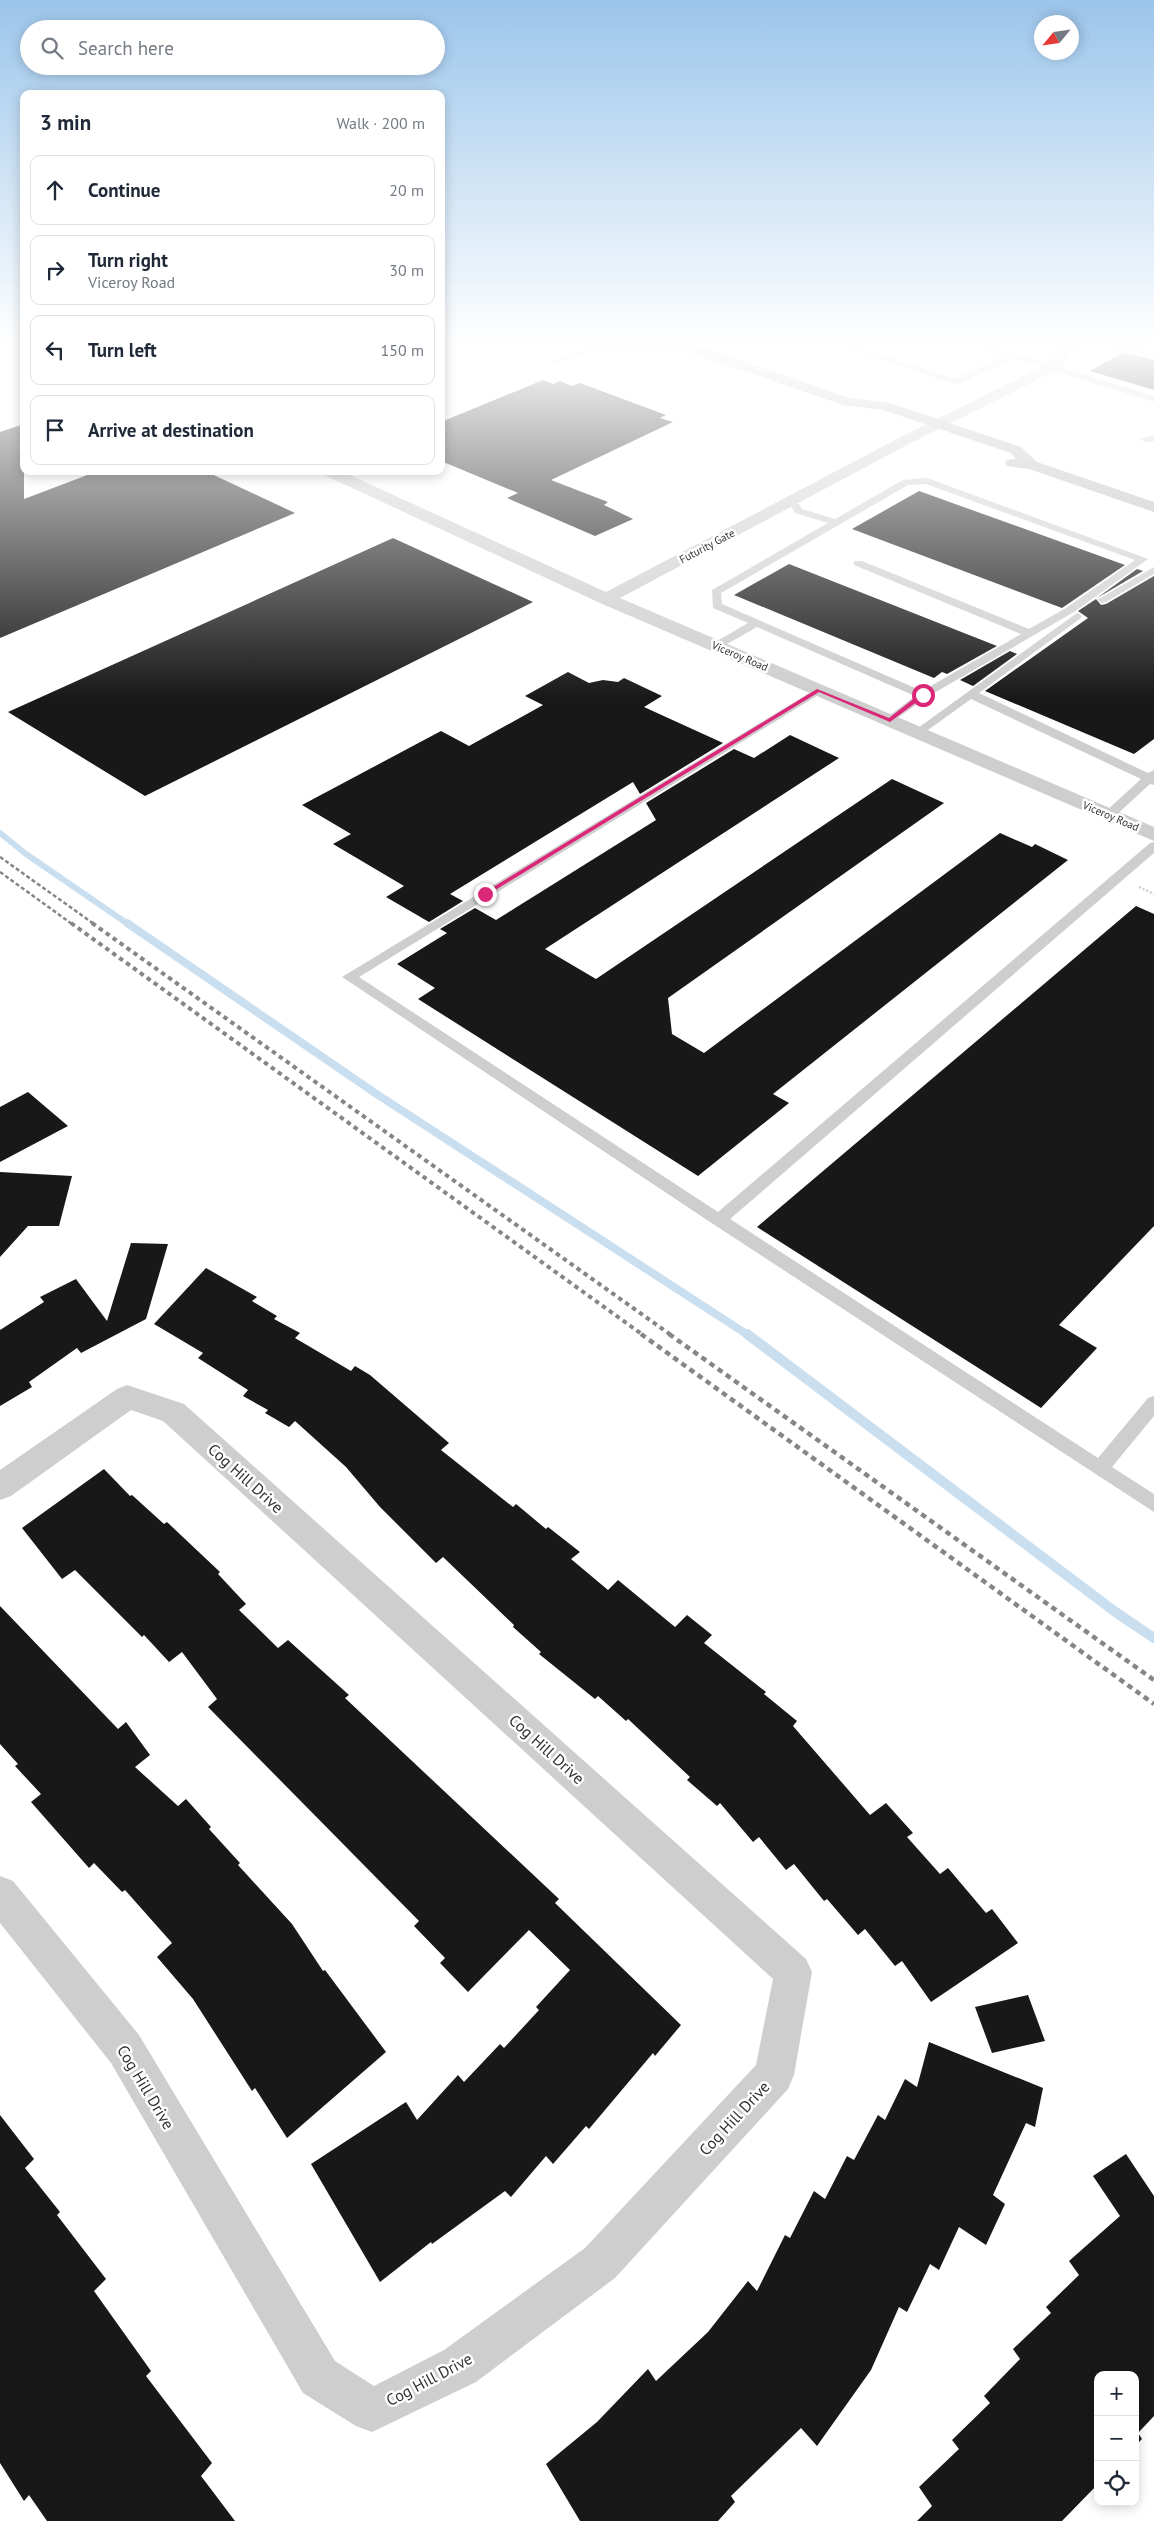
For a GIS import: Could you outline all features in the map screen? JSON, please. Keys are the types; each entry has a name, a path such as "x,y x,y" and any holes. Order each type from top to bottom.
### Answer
{"main road":[{"path":"1010,463 1031,466 1154,506"},
{"path":"1028,463 1031,466"}],"street":[{"name":"Futurity Gate","path":"606,599 792,505 869,463"},
{"name":"Viceroy Road","path":"337,475 606,599 1154,835"},
{"name":"Cog Hill Drive","path":"0,1487 127,1396 174,1412 793,1972 774,2075 600,2263 460,2366 372,2410 319,2377 125,2049 0,1894"}],"lane":[{"path":"890,721 923,695 1070,610 1144,559 927,481 906,482 831,521 716,592 717,606 923,695"},
{"path":"792,505 798,511 815,518 831,521"},
{"path":"858,563 1029,633"},
{"path":"917,733 1078,616 1141,575 1154,570"},
{"path":"716,646 757,623"},
{"path":"818,690 349,977 1154,1504"},
{"path":"971,694 1152,777 1109,815"},
{"path":"719,1220 1154,846"},
{"path":"1100,1469 1154,1403"}],"building":[{"path":"0,463 20,463 20,475 24,475 24,499 87,475 214,475 295,513 0,638"},
{"path":"445,463 588,463 551,480 608,502 604,505 633,519 595,536 507,498 518,493"},
{"path":"919,491 1125,565 1062,608 852,529"},
{"path":"393,538 533,602 145,796 8,712"},
{"path":"789,564 997,646 947,674 942,672 934,678 734,595"},
{"path":"1137,569 1143,571 1097,598"},
{"path":"1154,576 1154,739 1134,754 985,691 1088,618 1078,611 1096,599 1101,605 1106,604"},
{"path":"1010,651 1017,654 973,686 960,680"},
{"path":"568,672 589,683 603,680 618,682 624,678 662,696 644,707 723,743 640,794 633,782 450,894 463,901 429,922 386,897 404,886 333,844 351,834 302,805 441,731 469,746 543,705 525,696"},
{"path":"790,735 839,758 545,949 596,979 892,779 944,803 668,998 672,1034 704,1053 1000,833 1032,847 1035,844 1068,860 773,1094 789,1103 698,1176 418,999 435,988 397,964 447,933 440,929 475,908 496,920 656,820 646,803 734,749 754,758"},
{"path":"1136,906 1154,914 1154,1226 1059,1325 1097,1348 1041,1408 757,1227"},
{"path":"28,1092 68,1126 0,1162 0,1107"},
{"path":"0,1172 72,1176 59,1226 28,1226 0,1257"},
{"path":"131,1243 168,1244 146,1319 81,1353 77,1348 29,1382 32,1387 0,1406 0,1330 44,1302 40,1297 76,1279 107,1321"},
{"path":"206,1268 257,1297 252,1301 277,1316 274,1319 300,1333 295,1338 351,1371 355,1366 370,1375 449,1443 441,1450 513,1507 516,1504 546,1529 548,1527 580,1552 571,1559 608,1590 618,1580 675,1627 687,1615 712,1635 704,1643 766,1692 764,1694 797,1721 793,1726 870,1815 886,1803 913,1833 907,1837 940,1874 948,1868 986,1913 992,1909 1018,1943 931,2002 902,1961 895,1966 865,1929 858,1935 827,1899 824,1901 794,1864 786,1870 759,1837 753,1842 720,1803 717,1806 687,1780 690,1777 628,1719 626,1721 598,1696 595,1699 539,1654 541,1652 513,1627 514,1625 443,1557 436,1563 380,1507 346,1467 295,1421 289,1427 265,1413 268,1410 243,1396 248,1390 198,1358 203,1353 154,1324"},
{"path":"104,1469 130,1496 132,1495 164,1524 167,1522 220,1572 218,1574 246,1604 239,1610 278,1648 288,1640 349,1695 345,1698 559,1899 555,1903 681,2025 655,2056 653,2053 589,2129 586,2126 553,2164 546,2156 511,2197 505,2191 432,2244 431,2242 380,2282 311,2164 406,2102 417,2120 458,2075 464,2082 500,2044 504,2048 539,2010 536,2007 570,1970 529,1930 468,1992 440,1963 445,1958 414,1926 419,1921 208,1707 217,1699 182,1652 169,1662 144,1635 142,1637 75,1570 62,1579 22,1528"},
{"path":"0,1606 118,1729 126,1722 150,1755 135,1767 178,1806 186,1799 211,1827 209,1829 240,1863 238,1865 292,1924 323,1971 325,1970 386,2052 287,2138 255,2088 252,2091 193,1999 157,1957 172,1943 125,1890 122,1892 94,1863 89,1868 31,1802 41,1794 15,1766 18,1764 0,1744"},
{"path":"1028,1995 1045,2041 992,2053 975,2007"},
{"path":"929,2042 1043,2088 1035,2127 1026,2123 993,2195 1005,2204 986,2245 959,2227 939,2270 930,2264 907,2312 899,2307 871,2370 817,2446 801,2428 731,2496 735,2502 718,2521 580,2521 546,2464 597,2422 648,2369 656,2381 708,2332 748,2281 757,2291 785,2235 790,2238 814,2191 825,2199 847,2156 854,2160 878,2115 885,2120 905,2079 917,2087"},
{"path":"0,2115 34,2159 25,2168 60,2212 57,2215 106,2279 94,2291 151,2371 146,2376 212,2463 201,2476 235,2521 47,2521 29,2495 24,2501 0,2463"},
{"path":"1126,2154 1154,2196 1154,2416 1139,2432 1139,2371 1094,2371 1094,2488 1062,2521 917,2521 932,2506 919,2487 959,2449 952,2440 990,2403 984,2396 1020,2359 1013,2349 1051,2313 1046,2307 1079,2275 1069,2261 1120,2216 1093,2176"}],"waterway":[{"path":"0,833 26,854 128,924"},
{"path":"127,923 378,1095 748,1335"},
{"path":"747,1334 1114,1611 1154,1638"}],"railway":[{"path":"0,857 94,924"},
{"path":"0,872 72,924"},
{"path":"71,923 643,1335"},
{"path":"92,923 671,1335"},
{"path":"641,1334 1154,1704"},
{"path":"669,1334 1154,1680"}],"route":[{"path":"485,894 818,690 890,721 923,695"}]}
